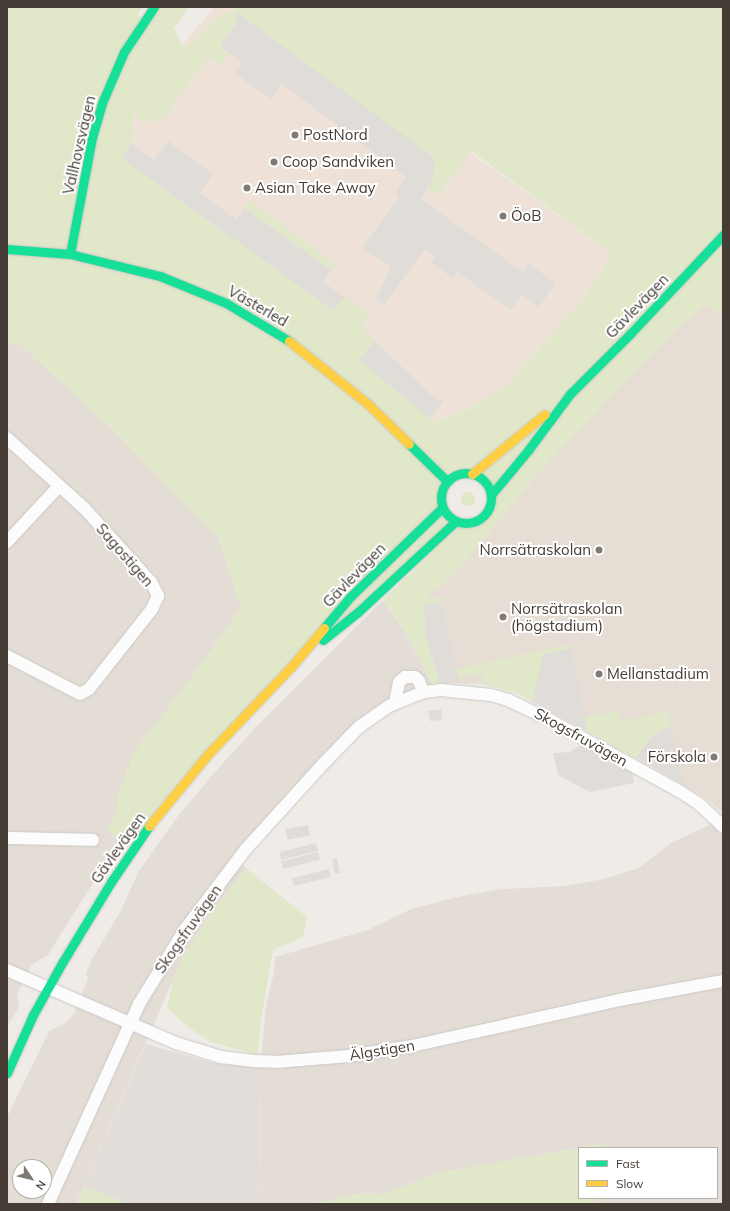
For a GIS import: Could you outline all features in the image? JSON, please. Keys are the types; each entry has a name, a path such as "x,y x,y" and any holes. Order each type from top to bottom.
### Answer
{"main road":[{"name":"Vallhovsvägen","path":"70,254 91,144 100,107 124,52 154,7"},
{"name":"Gävlevägen","path":"448,482 459,474 472,474 568,395 630,334 723,235"},
{"name":"Västerled","path":"7,249 70,254 160,276 202,292 257,320 293,343 349,387 448,482"},
{"name":"Gävlevägen","path":"291,667 358,612 456,521 464,523 481,518 486,514 490,506 491,495 529,448 568,395"},
{"path":"472,474 480,477 485,482 491,495"},
{"path":"448,482 442,494 443,507 450,518 456,521"},
{"name":"Gävlevägen","path":"7,1073 48,987 98,901 157,816 213,748 291,667 350,597 443,507"}],"street":[{"name":"Sagostigen","path":"7,438 90,515 151,582 158,596 152,610 89,689 80,694 7,656"},
{"path":"7,542 59,486"},
{"path":"395,703 399,682 405,677 414,677 419,681 423,692"},
{"name":"Skogsfruvägen","path":"48,1204 130,1023 170,950 202,904 246,849 342,743 368,719 395,703 423,692 448,691 491,695 524,706 679,791 699,804 723,826"},
{"path":"7,838 93,840"},
{"name":"Älgstigen","path":"7,970 176,1043 201,1051 242,1060 276,1062 349,1056 384,1051 619,1000 723,981"}],"shaded area":[{"path":"215,7 267,7 611,253 603,272 570,314 509,382 469,410 434,422 359,360 245,247 121,158 135,136 133,125 135,111 179,48"},
{"path":"235,11 431,155 435,165 432,180 421,199 523,272 529,264 556,283 539,307 522,295 511,310 457,272 453,278 431,263 435,256 425,249 384,305 376,299 391,267 362,248 399,197 395,193 406,177 282,84 271,99 234,73 242,62 220,46 237,23"},
{"path":"168,141 213,174 200,193 236,219 244,208 331,270 323,282 345,297 334,311 121,158 131,143 154,160"},
{"name":"Norrsätraskolan","path":"706,304 723,317 723,813 704,797 660,771 517,693 483,684 440,683 426,637 426,599 432,591 451,577 547,463 584,424 676,330"},
{"path":"375,341 436,399 444,400 430,419 359,360"},
{"path":"19,343 110,427 218,536 241,608 206,658 117,797 117,849 86,894 48,955 31,965 17,996 19,1008 7,1026 7,344"},
{"path":"383,600 402,627 432,683 432,691 376,714 235,859 246,868 207,919 183,957 76,1204 7,1204 7,1117 49,1031 65,1023 73,1015 88,979 86,973 91,961 121,910 139,871 178,816 214,773 255,728"},
{"path":"441,602 458,679 447,681 445,684 440,683 426,637 424,608 424,605"},
{"path":"571,648 587,731 533,702 543,655"},
{"path":"441,709 442,720 430,721 428,711"},
{"path":"671,726 683,784 636,758 653,735"},
{"path":"588,741 631,765 634,783 590,792 558,775 553,753 569,752"},
{"path":"718,821 723,826 723,1204 596,1204 597,1199 718,1199 718,1147 601,1147 601,1144 439,1173 383,1194 364,1193 311,1204 262,1204 259,1085 266,1005 274,972 275,957 368,930 411,909 457,897 501,889 564,886 604,879 639,868 671,843"},
{"path":"308,825 310,836 287,840 285,829"},
{"path":"316,843 318,851 281,860 279,852"},
{"path":"318,852 320,860 283,869 281,861"},
{"path":"337,858 340,873 335,874 332,859"},
{"path":"329,869 331,877 294,886 292,878"},
{"path":"146,1044 213,1063 260,1068 259,1111 262,1204 127,1204 84,1186"}],"green space":[{"path":"7,7 142,7 137,15 144,20 154,7 190,7 174,28 183,48 197,39 224,13 235,11 234,7 723,7 723,317 706,304 676,330 547,463 451,577 432,591 427,598 440,597 441,602 425,605 426,637 440,683 432,683 400,623 383,600 439,546 291,667 135,846 118,841 106,827 117,815 117,797 134,752 206,658 241,608 218,536 110,427 19,343 7,344","holes":["235,12 432,180 427,187 438,196 471,151 611,253 603,272 570,314 509,382 469,410 434,422 360,360 375,341 361,328 370,315 345,297 334,311 121,158 135,136 133,125 135,112 142,123 165,118 207,57 220,66 229,53 220,46 237,23","466,473 480,477 490,489 491,495 490,506 486,514 473,522 464,523 450,518 446,513 441,500 444,487 452,477"]},
{"path":"249,200 335,264 331,270 244,208"},
{"path":"465,492 471,492 475,496 475,502 471,506 465,506 461,502 461,496"},
{"path":"566,645 571,648 543,655 533,702 517,693 483,684 482,673 458,679 456,669"},
{"path":"668,710 671,726 653,735 636,758 587,731 585,717 618,711 620,721 631,718 632,720 635,720 635,718 645,715 646,717 650,717 650,714 660,712 660,714"},
{"path":"246,868 307,917 303,937 273,950 262,1014 257,1055 211,1042 188,1027 167,1008 173,980 183,957 207,919"},
{"path":"601,1144 601,1147 584,1147"},
{"path":"578,1148 578,1199 597,1199 596,1204 311,1204 364,1193 383,1194 439,1173"},
{"path":"84,1186 127,1204 76,1204"}],"traffic: fast":[{"path":"70,254 92,138 102,103 124,52 154,7"},
{"path":"491,495 529,449 570,394 630,334 723,235"},
{"path":"7,249 70,254 160,276 226,303 289,341"},
{"path":"409,444 448,482"},
{"path":"466,473 476,475 484,480 489,488 491,498 489,508 484,516 476,521 466,523 456,521 448,516 443,508 441,498 443,488 448,480 456,475 466,473"},
{"path":"324,628 350,597 443,507"},
{"path":"323,640 358,612 456,521"},
{"path":"7,1073 33,1015 62,963 111,882 149,826"}],"traffic: slow":[{"path":"289,341 368,404 409,444"},
{"path":"472,474 545,414"},
{"path":"149,826 209,753 291,667 324,628"}],"place":[{"name":"PostNord","path":"295,135"},
{"name":"Coop Sandviken","path":"274,162"},
{"name":"Asian Take Away","path":"247,188"},
{"name":"ÖoB","path":"503,216"},
{"name":"Norrsätraskolan","path":"599,550"},
{"name":"Norrsätraskolan (högstadium)","path":"503,617"},
{"name":"Mellanstadium","path":"599,674"},
{"name":"Förskola","path":"714,757"}]}
